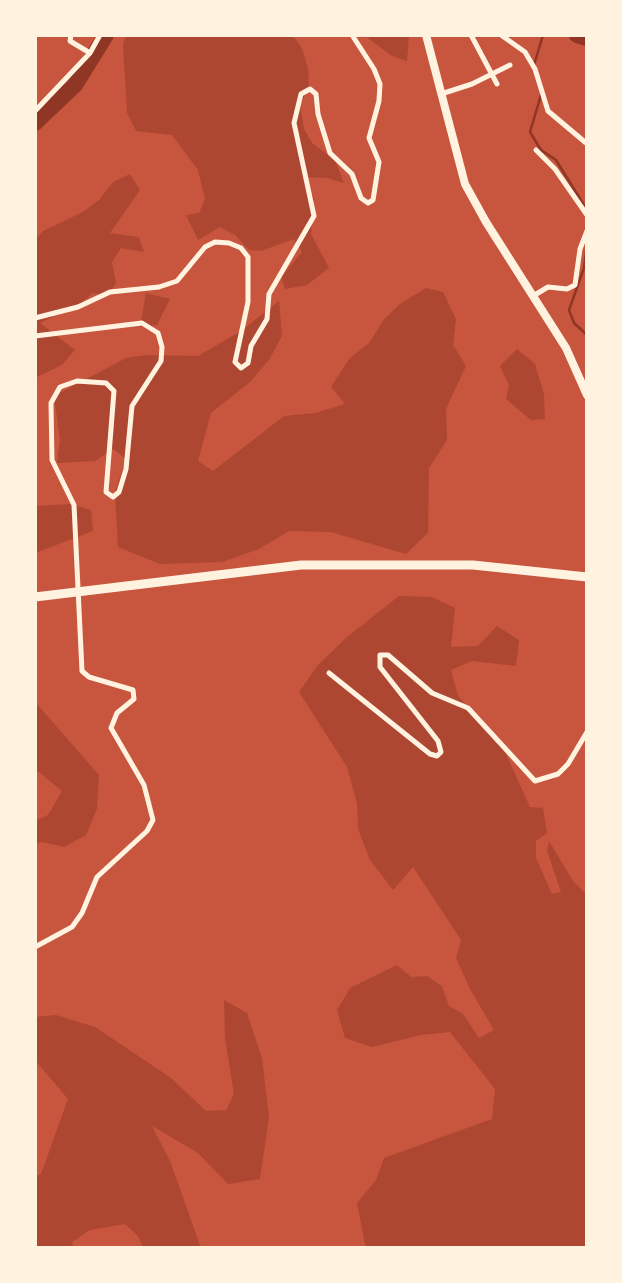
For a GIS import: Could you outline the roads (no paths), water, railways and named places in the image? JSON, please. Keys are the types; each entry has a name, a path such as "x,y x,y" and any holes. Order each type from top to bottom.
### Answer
{"highway":[{"path":"35,597 301,565 473,565 587,577"}],"main road":[{"path":"426,35 466,184 566,348 587,395"}],"street":[{"path":"71,35 70,41 90,53"},
{"path":"35,111 90,53 100,35"},
{"path":"35,318 78,307 110,292 159,287 177,281 205,247 215,242 229,243 241,248 248,257 248,302 235,362 241,368 248,363 251,346 267,319 269,294 314,216 293,123 302,94 310,89 316,94 318,114 330,153 352,174 361,198 368,203 373,200 379,162 369,138 379,101 380,84 374,69 352,35"},
{"path":"471,35 496,84"},
{"path":"501,35 525,52 548,111 586,143"},
{"path":"441,94 492,75 510,65"},
{"path":"536,150 555,169 587,215"},
{"path":"577,281 580,249 587,231"},
{"path":"533,296 548,287 567,289 577,281 585,281"},
{"path":"35,336 142,323 158,333 162,347 161,361 132,407 125,469 119,492 113,497 106,492 114,391 106,383 77,381 60,387 51,403 52,460 74,505 82,671 89,677 133,690 134,699 117,713 111,727 144,785 153,820 126,852 97,877 82,913 72,927 35,947"},
{"path":"329,673 430,754 437,756 441,752 438,741 380,667 380,655 388,655 432,693 468,708 535,781 558,774 568,764 587,732"}],"waterway":[{"path":"35,123 75,85 106,35"},
{"path":"534,65 543,35"},
{"path":"577,35 587,38"},
{"path":"541,95 530,132 541,150 556,160 587,210"},
{"path":"587,245 584,268 569,310 574,323 587,335"}]}
